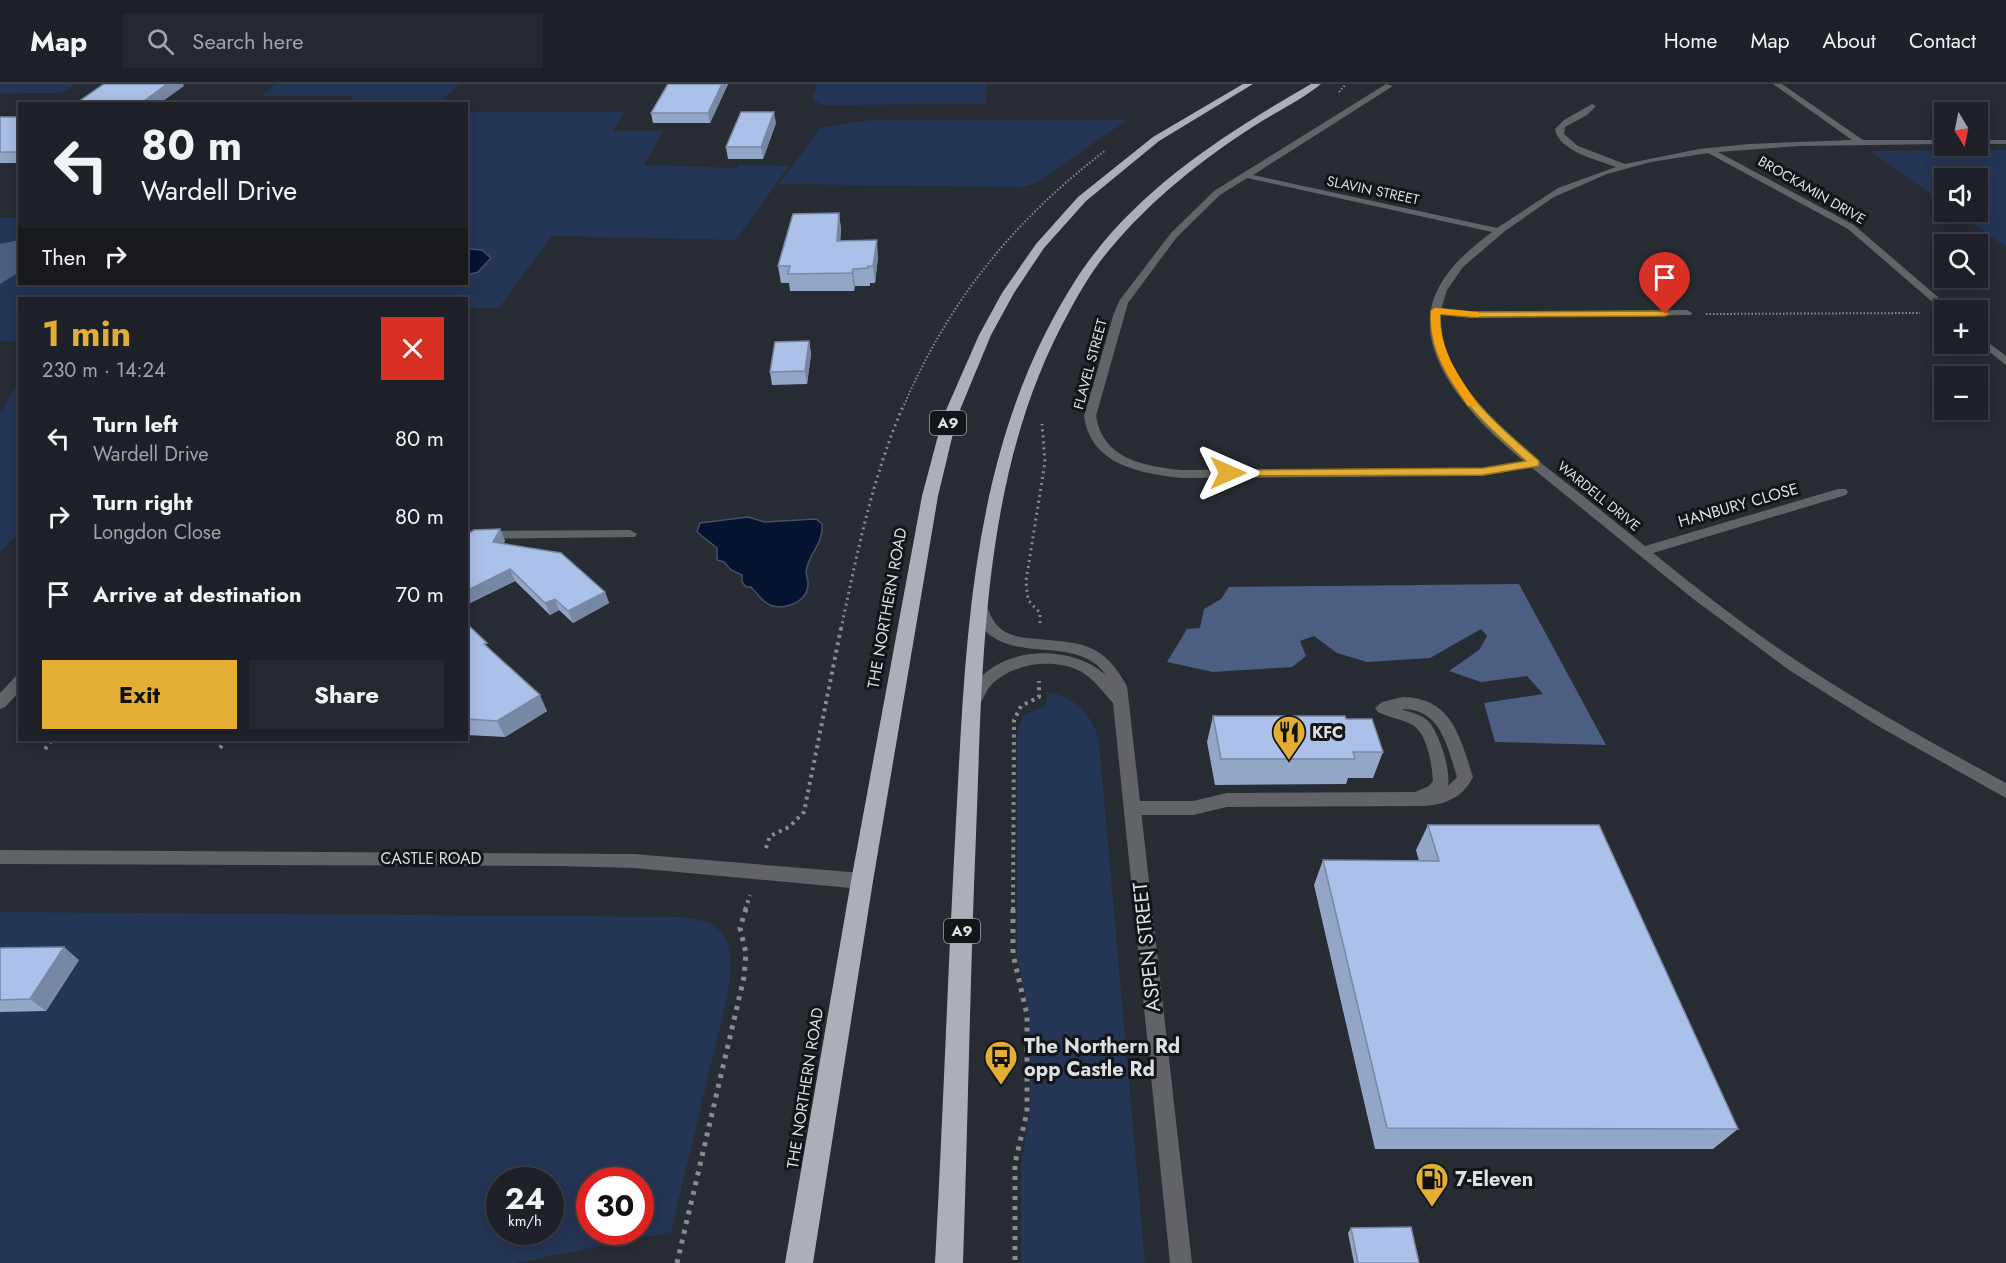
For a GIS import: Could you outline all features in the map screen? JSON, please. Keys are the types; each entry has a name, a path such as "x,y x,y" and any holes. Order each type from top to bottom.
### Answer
{"highway":[{"name":"THE NORTHERN ROAD","path":"799,1263 862,881 930,496 950,417 985,335 1008,292 1040,246 1082,199 1156,139 1249,84"},
{"name":"A9","path":"949,1263 978,600 987,528 1020,406 1040,357 1080,281 1104,248 1169,184 1214,146 1317,84"}],"street":[{"path":"1777,84 1862,143"},
{"name":"FLAVEL STREET","path":"1389,86 1217,193 1196,211 1174,236 1124,303 1118,316 1090,416 1094,435 1112,454 1136,465 1181,474 1483,472 1535,463"},
{"path":"1592,106 1586,113 1562,125 1559,129 1560,135 1575,148 1624,167"},
{"name":"WARDELL DRIVE","path":"1934,142 1765,146 1711,151 1624,167 1562,190 1498,231 1452,271 1441,290 1435,311 1435,328 1440,350 1455,381 1486,419 1535,463 1643,551 1726,618 1807,675 1865,712 2006,791"},
{"path":"1988,142 2006,142"},
{"name":"BROCKAMIN DRIVE","path":"1711,151 1851,227 1936,300"},
{"name":"SLAVIN STREET","path":"1243,176 1498,231"},
{"path":"1435,311 1471,315 1687,314"},
{"path":"1988,346 2006,362"},
{"name":"HANBURY CLOSE","path":"1643,551 1842,492"},
{"path":"468,535 630,534"},
{"name":"ASPEN STREET","path":"978,600 981,615 997,633 1011,640 1031,645 1080,649 1097,657 1110,669 1119,686 1181,1263"},
{"path":"972,705 985,681 999,670 1015,663 1035,660 1061,661 1083,666 1096,675 1121,702"},
{"path":"0,703 18,683"},
{"path":"1132,808 1193,808 1227,800 1415,799 1447,795 1456,791 1464,777 1446,723 1439,714 1418,704 1394,704 1383,708 1420,723 1429,734 1441,777 1439,786 1432,793 1415,799"},
{"name":"CASTLE ROAD","path":"0,856 568,859 633,861 862,881"}],"path":[{"path":"1687,314 1921,313"},
{"path":"1015,1263 1015,1163 1027,1112 1027,1015 1013,954 1014,720 1021,706 1039,698 1039,682"},
{"path":"45,749 51,741"},
{"path":"220,748 225,741"},
{"path":"677,1263 744,977 746,953 740,928 744,914"}],"shaded area":[{"path":"0,84 76,84 61,93 0,93"},
{"path":"276,84 459,84 441,102 347,102 354,96 261,96"},
{"path":"817,84 987,84 986,104 823,105 812,100"},
{"path":"468,112 625,112 613,131 663,131 644,165 737,168 739,165 789,166 736,240 552,236 499,308 468,308 468,297 18,297 18,341 0,341 0,218 18,218 18,285 468,285"},
{"path":"871,120 1127,120 1036,183 1022,187 779,184 820,128"},
{"path":"1988,150 2006,150 2006,247 1970,222 1988,222 1988,168 1934,168 1934,196 1870,151 1934,151 1934,156 1988,156"},
{"path":"18,240 18,273 0,284 0,244"},
{"path":"468,249 482,250 491,258 478,272 468,275"},
{"path":"18,385 18,533 0,552 0,412"},
{"path":"748,517 765,522 816,519 822,524 821,536 806,570 807,591 798,601 780,607 765,602 751,587 746,587 742,582 742,575 731,570 724,562 717,560 717,548 697,532 700,523"},
{"path":"1519,584 1606,745 1495,742 1484,703 1543,694 1527,676 1481,682 1449,671 1479,650 1487,636 1481,629 1430,658 1367,662 1337,653 1314,636 1300,641 1306,656 1292,667 1213,672 1167,662 1187,629 1200,628 1204,609 1221,599 1229,587"},
{"path":"1047,692 1067,698 1082,709 1088,716 1099,742 1145,1263 1021,1263 1021,1163 1031,1106 1029,1012 1017,956 1017,732 1024,715 1046,706"},
{"path":"0,912 683,917 711,924 719,930 729,947 730,978 671,1232 654,1235 654,1167 576,1167 576,1245 606,1245 516,1263 0,1263"}],"building":[{"path":"104,84 167,84 143,102 78,102"},
{"path":"668,84 722,84 708,113 651,113"},
{"path":"741,112 774,112 761,147 726,147"},
{"path":"0,117 18,117 18,152 0,152"},
{"path":"839,213 837,241 877,240 873,266 853,269 852,273 788,274 790,266 778,266 793,214"},
{"path":"809,341 805,371 770,372 775,342"},
{"path":"500,529 493,542 561,553 605,592 568,611 555,599 545,603 510,569 468,590 468,534 474,530"},
{"path":"468,625 487,643 484,644 540,695 497,721 468,719"},
{"path":"1213,716 1345,716 1346,719 1372,719 1383,752 1353,752 1355,759 1221,759"},
{"path":"1428,825 1599,825 1738,1129 1387,1128 1323,860 1439,861"},
{"path":"64,947 30,999 0,1000 0,948"},
{"path":"1411,1227 1419,1263 1358,1263 1351,1228"}],"slow traffic":[{"path":"1472,403 1455,381 1444,361 1435,328 1435,311 1478,315"}],"place":[{"name":"KFC","path":"1289,761"},
{"name":"The Northern Rd opp Castle Rd","path":"1001,1086"},
{"name":"7-Eleven","path":"1432,1208"}],"route":[{"path":"1228,473 1483,472 1535,463 1493,425 1455,381 1440,350 1435,328 1435,311 1471,315 1665,314"}]}
